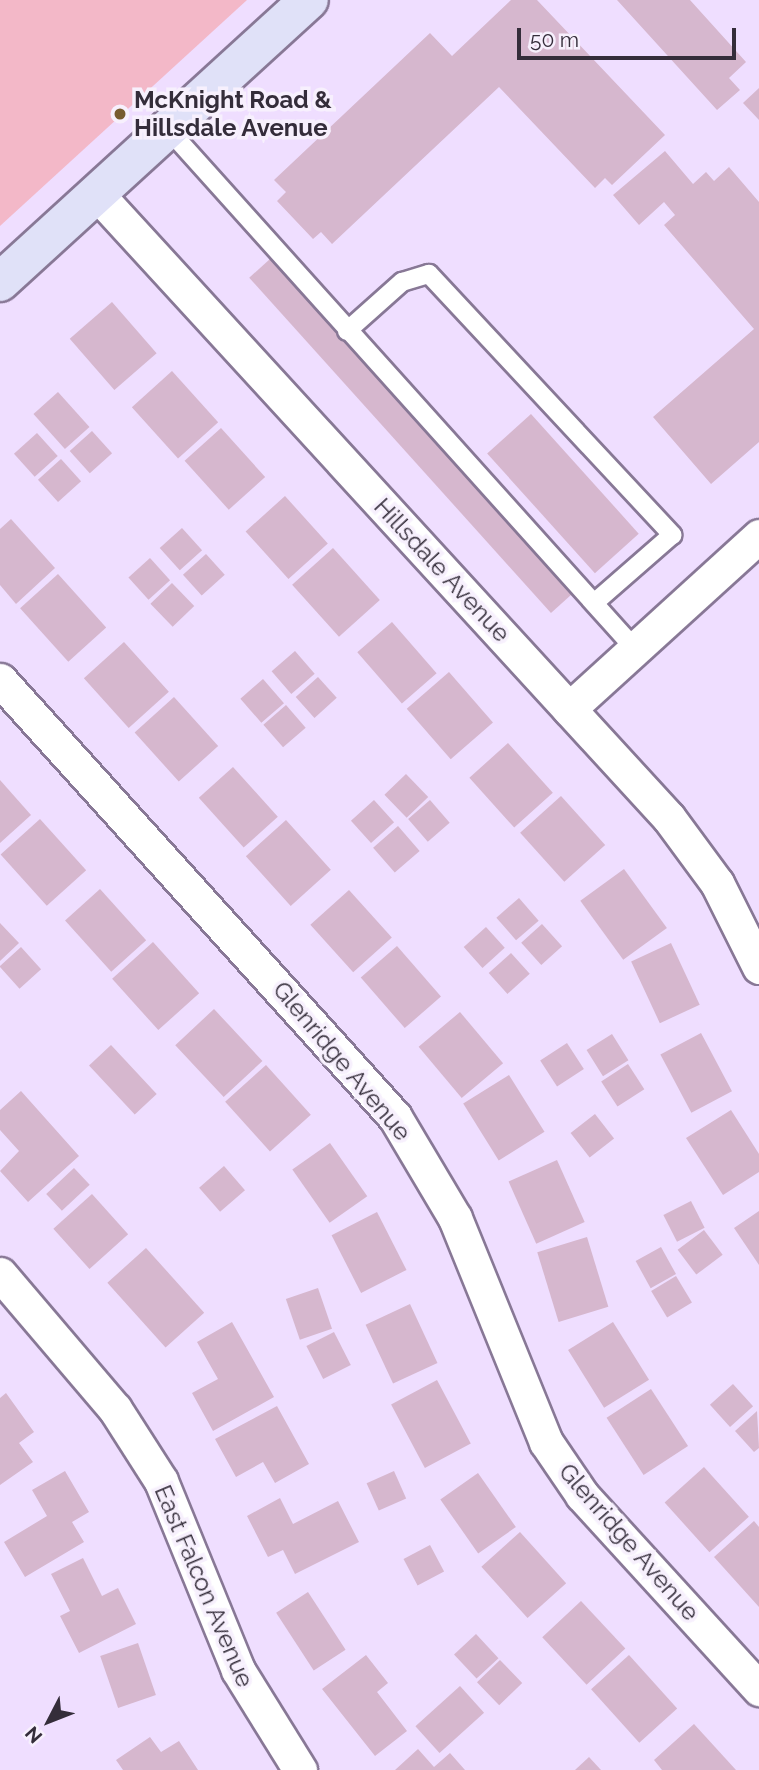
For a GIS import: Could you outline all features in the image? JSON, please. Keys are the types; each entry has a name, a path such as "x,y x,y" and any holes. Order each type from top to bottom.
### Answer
{"main road":[{"path":"0,282 309,0"}],"street":[{"name":"Hillsdale Avenue","path":"97,194 569,709 694,850 731,906 759,967"},
{"path":"569,709 759,536"},
{"name":"Glenridge Avenue","path":"0,680 395,1117 455,1218 546,1442 582,1495 759,1689"},
{"name":"East Falcon Avenue","path":"0,1274 92,1379 161,1481 237,1670 300,1770"}],"lane":[{"path":"168,130 635,649"},
{"path":"347,331 402,282 429,274 672,535 594,603"}],"shaded area":[{"path":"0,0 247,0 0,226"}],"building":[{"path":"511,0 537,0 665,135 612,185 605,178 595,188 499,87 332,244 321,232 313,239 277,201 286,192 274,180 430,33 452,56"},
{"path":"617,0 690,0 746,62 729,78 740,90 717,110"},
{"path":"759,88 759,120 743,103"},
{"path":"665,151 693,184 706,172 714,181 729,167 759,202 759,442 711,484 653,417 754,329 664,225 675,215 664,202 639,225 613,195"},
{"path":"270,259 572,594 551,613 249,278"},
{"path":"112,302 157,353 114,390 70,339"},
{"path":"172,371 218,422 178,458 132,407"},
{"path":"58,392 89,427 65,449 33,414"},
{"path":"531,414 639,534 595,573 487,453"},
{"path":"221,428 265,477 229,510 185,461"},
{"path":"92,431 112,453 90,473 70,451"},
{"path":"37,433 58,456 35,477 14,454"},
{"path":"61,459 81,481 58,502 38,480"},
{"path":"285,496 328,544 288,579 246,531"},
{"path":"11,519 55,568 16,604 0,585 0,529"},
{"path":"182,528 202,550 180,570 160,548"},
{"path":"333,548 380,600 339,637 292,585"},
{"path":"206,554 225,575 202,596 183,575"},
{"path":"150,558 170,580 149,600 128,577"},
{"path":"58,574 106,628 68,662 20,608"},
{"path":"172,583 194,606 173,627 150,604"},
{"path":"392,622 437,673 402,703 357,652"},
{"path":"124,642 169,692 129,728 84,678"},
{"path":"295,651 315,674 291,694 272,671"},
{"path":"449,672 493,723 451,759 407,709"},
{"path":"318,677 337,698 314,718 296,697"},
{"path":"263,679 284,703 261,723 240,699"},
{"path":"174,697 218,746 179,782 135,732"},
{"path":"286,705 306,728 283,747 263,725"},
{"path":"508,743 553,793 514,828 469,778"},
{"path":"233,767 278,817 244,848 199,798"},
{"path":"406,774 428,797 407,818 384,795"},
{"path":"0,780 31,815 0,843"},
{"path":"561,796 605,845 564,882 520,833"},
{"path":"374,800 394,822 371,843 351,821"},
{"path":"430,800 450,823 428,842 408,819"},
{"path":"40,819 86,870 47,906 1,854"},
{"path":"286,820 331,870 291,906 246,856"},
{"path":"398,826 420,851 395,873 373,848"},
{"path":"624,869 667,928 623,960 580,901"},
{"path":"100,889 146,940 111,972 65,920"},
{"path":"349,890 392,938 353,972 310,925"},
{"path":"519,898 539,921 516,940 496,918"},
{"path":"0,923 19,943 0,961"},
{"path":"542,924 562,946 541,965 521,943"},
{"path":"486,927 505,948 482,968 464,947"},
{"path":"153,942 199,993 158,1030 112,979"},
{"path":"671,943 700,1005 660,1023 631,962"},
{"path":"397,946 441,997 405,1028 361,977"},
{"path":"21,947 41,969 20,989 0,966"},
{"path":"511,953 530,974 507,994 489,973"},
{"path":"214,1009 262,1061 224,1097 175,1045"},
{"path":"460,1012 503,1063 462,1098 419,1047"},
{"path":"701,1033 732,1091 691,1113 660,1055"},
{"path":"612,1034 628,1060 603,1076 587,1050"},
{"path":"567,1043 584,1069 557,1086 540,1060"},
{"path":"111,1045 157,1094 135,1114 89,1065"},
{"path":"628,1064 644,1089 618,1107 601,1081"},
{"path":"266,1065 311,1115 270,1152 225,1102"},
{"path":"509,1075 545,1132 499,1160 463,1104"},
{"path":"21,1091 79,1156 28,1202 0,1171 19,1151 0,1130 0,1110"},
{"path":"731,1110 759,1154 759,1172 723,1195 686,1138"},
{"path":"595,1114 614,1138 590,1158 571,1133"},
{"path":"330,1143 367,1196 330,1223 292,1169"},
{"path":"557,1160 585,1222 536,1244 509,1182"},
{"path":"224,1166 245,1190 220,1212 199,1188"},
{"path":"74,1168 90,1185 62,1211 46,1194"},
{"path":"92,1194 128,1234 89,1269 53,1229"},
{"path":"691,1201 705,1228 677,1242 663,1215"},
{"path":"759,1211 759,1265 734,1228"},
{"path":"377,1212 407,1270 361,1293 332,1235"},
{"path":"704,1230 723,1255 696,1275 678,1250"},
{"path":"587,1237 608,1307 559,1322 537,1252"},
{"path":"661,1247 676,1274 651,1288 636,1261"},
{"path":"146,1248 204,1313 166,1347 107,1283"},
{"path":"676,1276 692,1303 667,1318 651,1291"},
{"path":"318,1288 332,1329 300,1340 286,1299"},
{"path":"410,1304 437,1363 393,1384 366,1325"},
{"path":"232,1322 274,1397 213,1431 192,1393 218,1379 197,1342"},
{"path":"613,1322 649,1380 604,1408 568,1350"},
{"path":"334,1332 351,1365 323,1379 306,1346"},
{"path":"437,1380 471,1444 425,1468 391,1404"},
{"path":"733,1384 753,1406 730,1427 710,1405"},
{"path":"651,1389 688,1446 644,1475 607,1418"},
{"path":"6,1393 34,1432 19,1443 33,1462 0,1485 0,1398"},
{"path":"277,1406 309,1464 275,1483 263,1462 236,1477 215,1439"},
{"path":"757,1411 759,1448 754,1452 735,1431"},
{"path":"704,1467 749,1517 709,1552 665,1502"},
{"path":"65,1471 89,1512 72,1522 84,1542 25,1577 4,1542 47,1516 32,1490"},
{"path":"394,1471 406,1498 379,1511 367,1483"},
{"path":"478,1473 516,1527 478,1553 440,1499"},
{"path":"280,1498 293,1524 338,1501 359,1542 295,1574 283,1550 268,1557 247,1516"},
{"path":"754,1521 759,1527 759,1607 714,1557"},
{"path":"520,1532 566,1583 528,1618 481,1567"},
{"path":"430,1545 444,1571 418,1586 404,1559"},
{"path":"83,1558 102,1596 118,1588 136,1624 79,1653 60,1616 70,1611 51,1574"},
{"path":"308,1592 346,1650 314,1671 276,1613"},
{"path":"581,1601 625,1649 587,1685 542,1637"},
{"path":"476,1634 499,1658 477,1679 454,1654"},
{"path":"138,1643 156,1695 118,1708 100,1656"},
{"path":"366,1655 388,1683 377,1692 407,1731 375,1756 322,1689"},
{"path":"629,1655 677,1709 639,1743 591,1689"},
{"path":"500,1660 522,1683 499,1705 477,1682"},
{"path":"460,1686 484,1713 440,1753 415,1726"},
{"path":"694,1724 736,1770 662,1770 654,1760"},
{"path":"150,1737 161,1752 179,1741 198,1770 123,1770 116,1760"},
{"path":"418,1749 434,1767 450,1753 465,1770 395,1770"},
{"path":"589,1757 601,1770 575,1770"}],"place":[{"name":"McKnight Road & Hillsdale Avenue","path":"120,114"}]}
